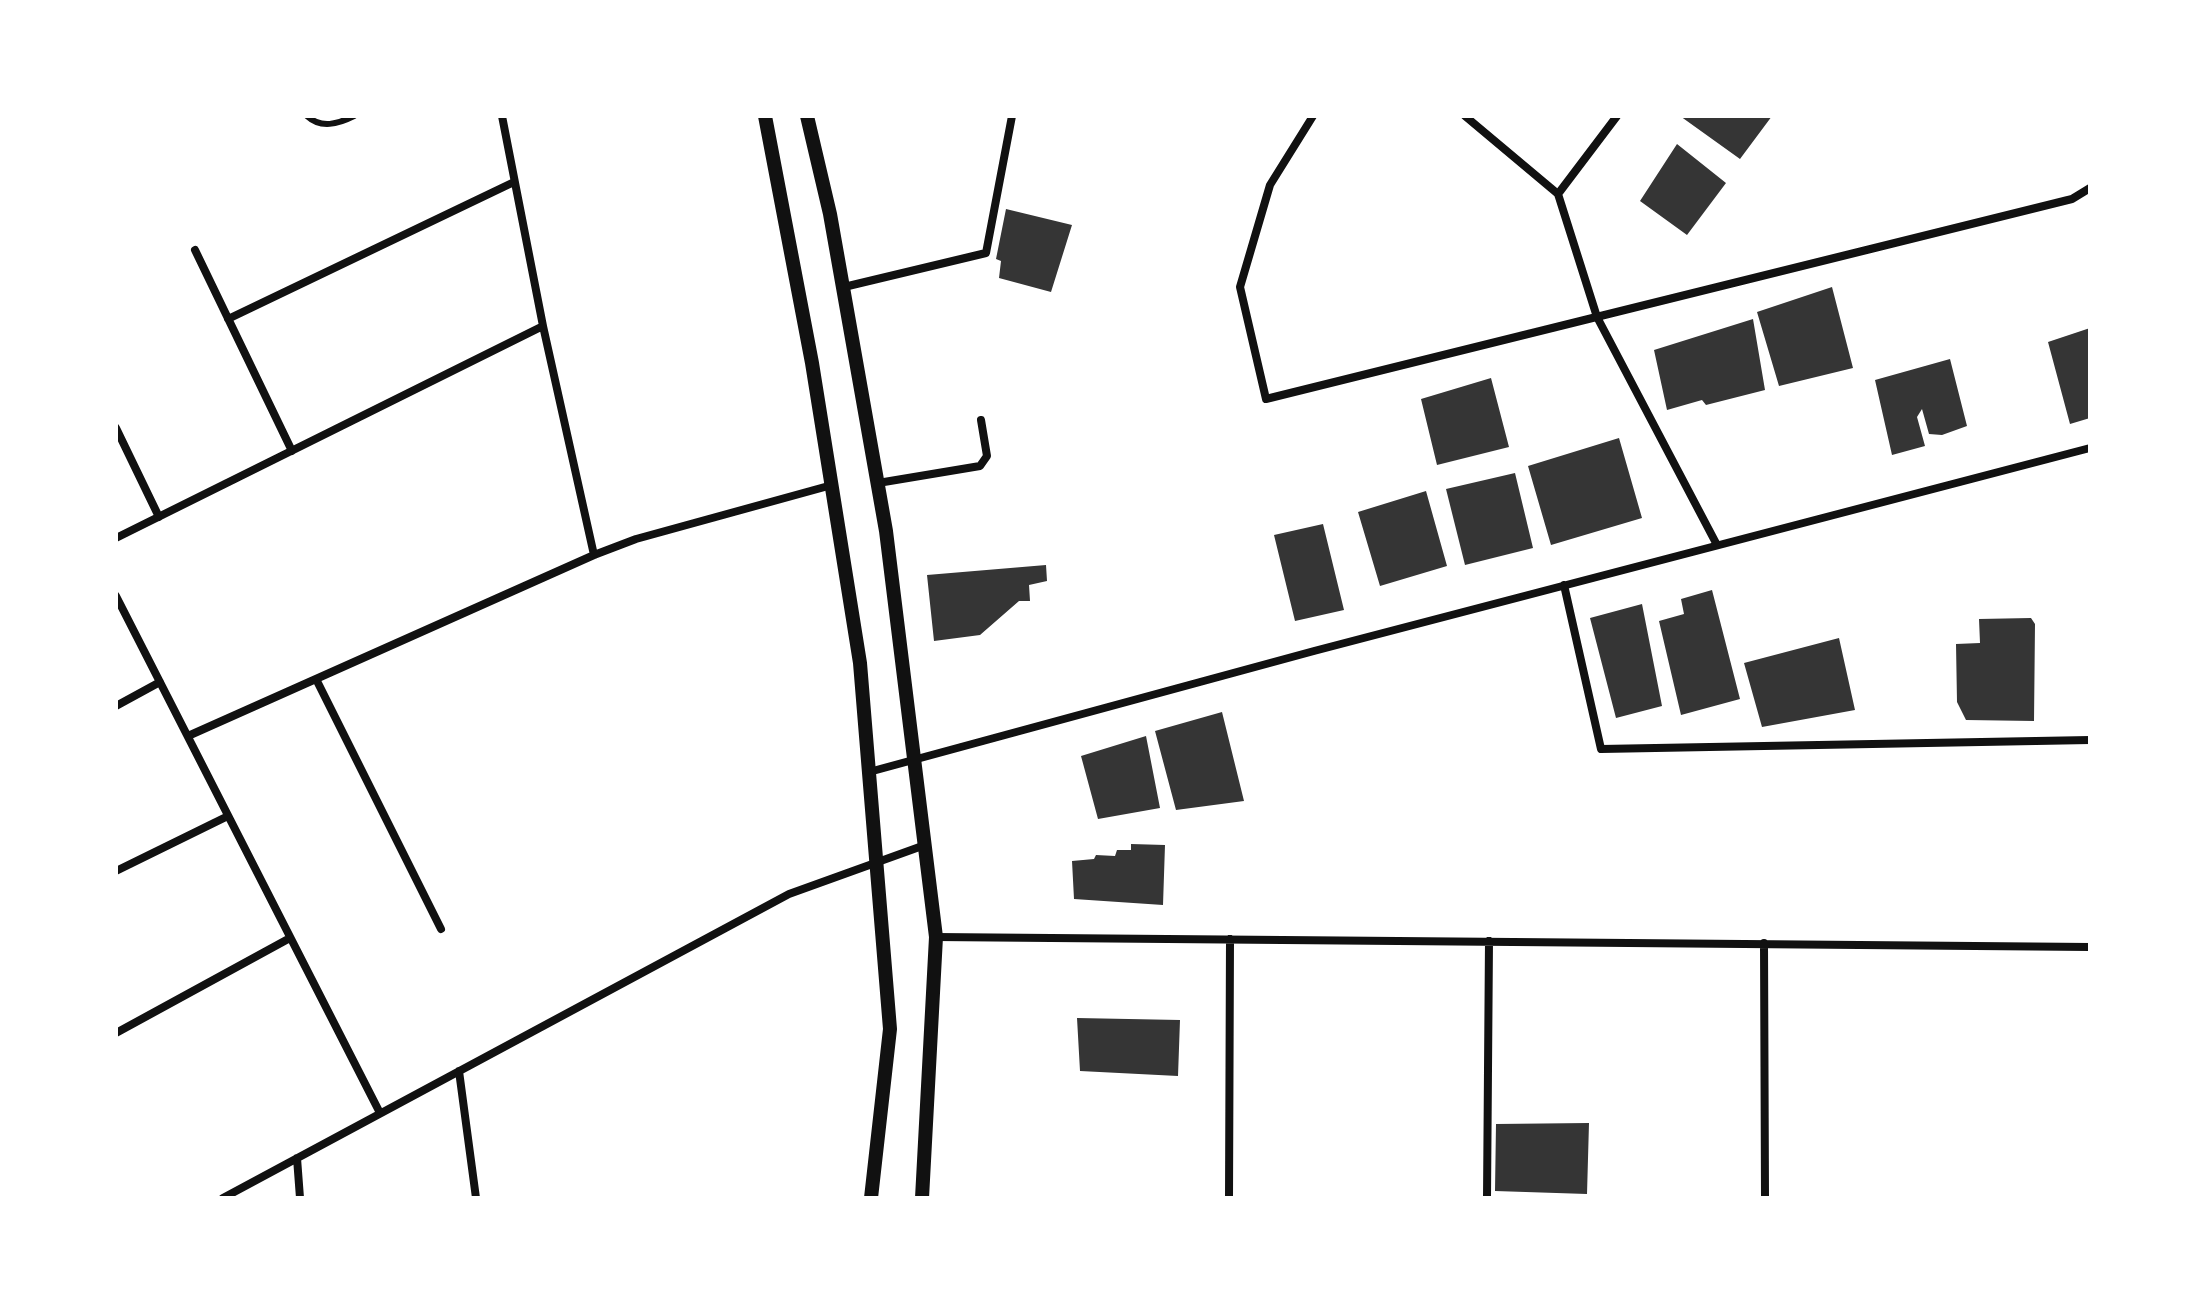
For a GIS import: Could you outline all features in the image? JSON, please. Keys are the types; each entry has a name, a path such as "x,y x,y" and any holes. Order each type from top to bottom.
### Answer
{"street":[{"path":"502,116 543,326 594,555"},
{"path":"765,116 807,333 860,663 890,1029 871,1198"},
{"path":"807,116 830,214 878,483 936,937 922,1198"},
{"path":"844,287 986,253 1012,116"},
{"path":"1313,116 1270,185 1240,287 1266,399 2072,199 2090,188"},
{"path":"1465,116 1558,194 1597,317 1717,545"},
{"path":"1558,194 1617,116"},
{"path":"228,319 514,182"},
{"path":"195,250 292,451"},
{"path":"116,538 543,326"},
{"path":"878,483 980,466 987,456 981,420"},
{"path":"116,428 159,517"},
{"path":"869,772 1564,585 2090,448"},
{"path":"188,736 594,555 636,539 832,485"},
{"path":"1564,585 1601,749 2090,740"},
{"path":"116,596 380,1113"},
{"path":"316,679 441,929"},
{"path":"116,706 160,682"},
{"path":"116,871 228,816"},
{"path":"223,1198 789,894 925,845"},
{"path":"936,937 2090,947 2090,958"},
{"path":"116,1033 290,938"},
{"path":"1229,1198 1230,939"},
{"path":"1487,1198 1489,941"},
{"path":"1764,943 1765,1198"},
{"path":"459,1071 476,1198"},
{"path":"297,1158 300,1198"}],"lane":[{"path":"307,116 325,124 354,116"}],"building":[{"path":"1680,116 1772,116 1740,159"},
{"path":"1677,144 1726,183 1687,235 1640,201"},
{"path":"1006,209 1072,225 1051,292 999,278 1001,261 996,259"},
{"path":"1832,287 1853,368 1779,386 1757,312"},
{"path":"1753,319 1765,390 1706,405 1702,400 1667,410 1654,350"},
{"path":"2090,328 2090,418 2070,424 2048,342"},
{"path":"1950,359 1967,426 1942,435 1929,434 1922,409 1917,417 1925,446 1892,455 1875,380"},
{"path":"1491,378 1509,447 1437,465 1421,399"},
{"path":"1619,438 1642,518 1551,545 1528,466"},
{"path":"1515,473 1533,548 1465,565 1446,489"},
{"path":"1426,491 1447,566 1380,586 1358,512"},
{"path":"1323,524 1344,610 1295,621 1274,535"},
{"path":"1046,565 1047,581 1029,585 1030,601 1019,601 980,635 934,641 927,575"},
{"path":"1712,590 1740,699 1681,715 1659,621 1684,614 1681,599"},
{"path":"1642,604 1662,706 1616,718 1590,618"},
{"path":"2031,618 2035,624 2034,721 1966,720 1957,702 1956,644 1980,643 1979,619"},
{"path":"1839,638 1855,710 1762,727 1744,663"},
{"path":"1222,712 1244,801 1176,810 1155,731"},
{"path":"1146,736 1160,808 1098,819 1081,756"},
{"path":"1131,844 1165,845 1163,905 1074,899 1072,861 1094,859 1096,855 1115,856 1117,850 1131,850"},
{"path":"1077,1018 1180,1020 1178,1076 1080,1071"},
{"path":"1589,1123 1587,1194 1495,1191 1496,1124"}]}
